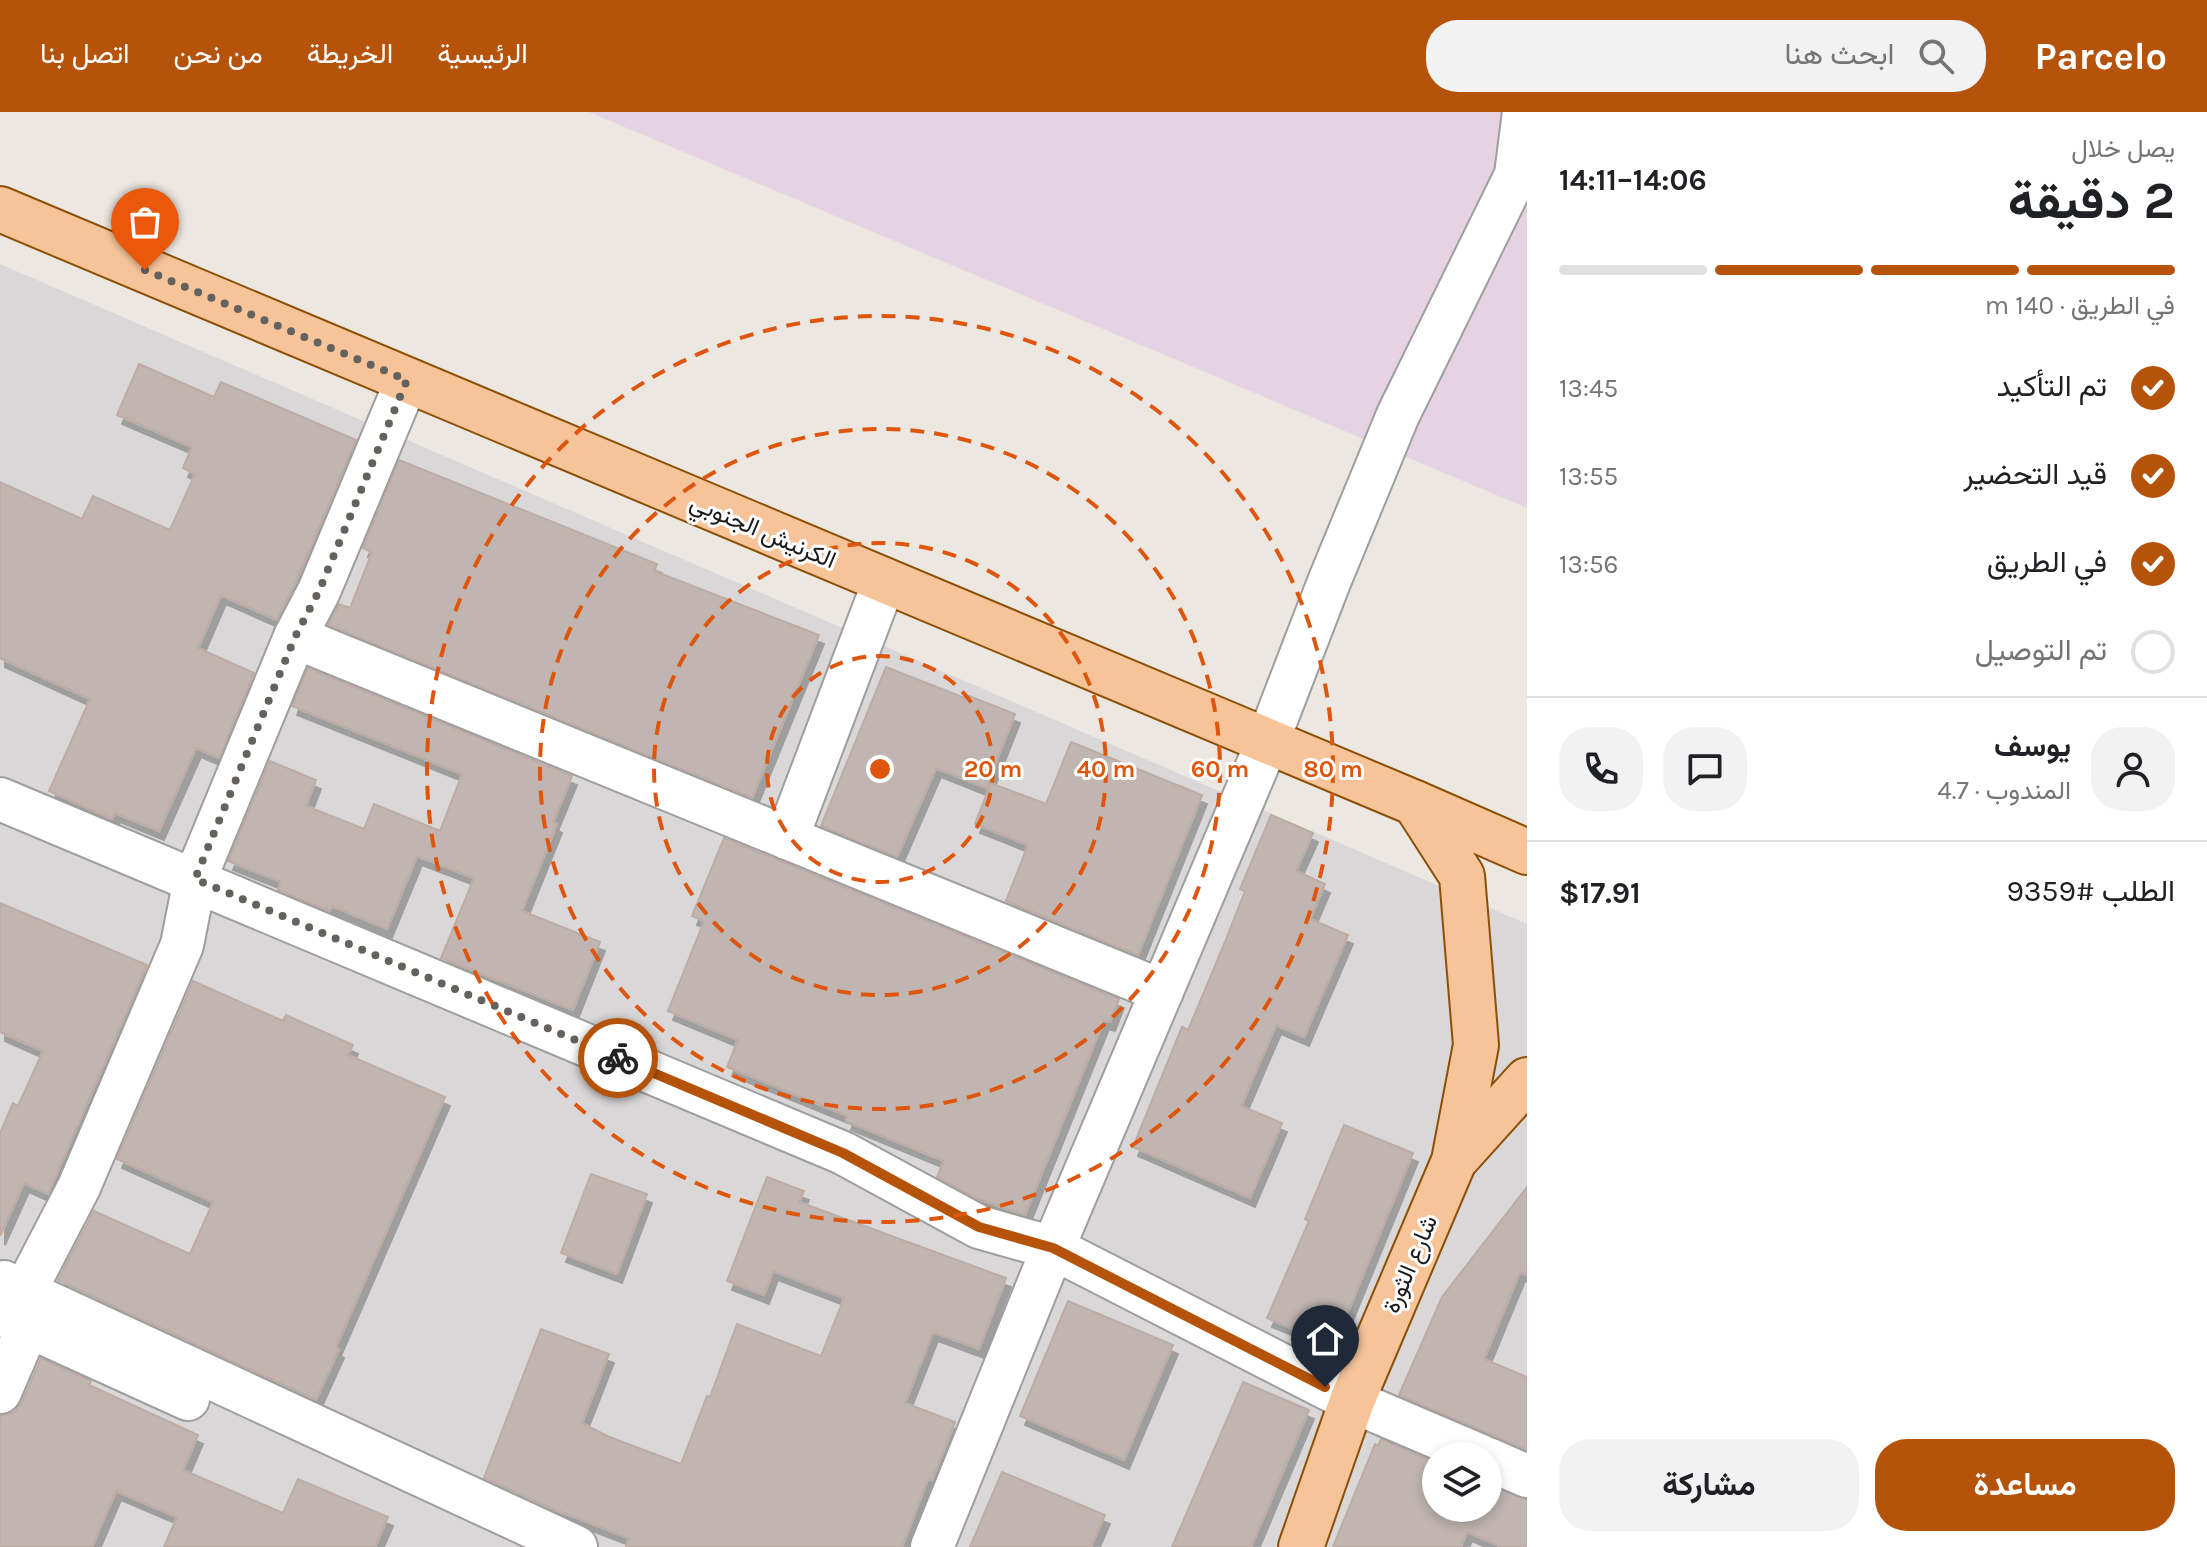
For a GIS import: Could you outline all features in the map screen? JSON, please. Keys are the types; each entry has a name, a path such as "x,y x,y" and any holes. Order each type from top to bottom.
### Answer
{"main road":[{"name":"الكرنيش الجنوبي","path":"0,209 1527,852"},
{"name":"شارع الثورة","path":"1301,1547 1352,1401 1454,1161 1476,1045 1462,876 1415,803"},
{"name":"شارع الثورة","path":"1454,1161 1527,1080"}],"street":[{"path":"932,1547 1053,1248 1267,743 1398,415 1516,175 1524,112"},
{"path":"0,1392 21,1343 12,1302 79,1187 182,945 195,879 295,637 319,591 407,380"},
{"path":"787,838 884,582"},
{"path":"295,637 1162,991"},
{"path":"1,797 843,1153 979,1227 1053,1248 1352,1401 1448,1442"},
{"path":"12,1302 513,1547"},
{"path":"12,1302 576,1547"},
{"path":"1502,1465 1527,1476"}],"shaded area":[{"path":"589,112 1527,112 1527,508"},
{"path":"0,264 1527,924 1527,1547 0,1547"}],"building":[{"path":"139,364 214,397 221,382 356,440 277,620 221,595 198,648 254,673 219,758 196,748 159,831 115,813 112,819 49,791 90,699 0,658 0,482 82,519 93,496 170,530 195,474 183,468 192,447 117,415"},
{"path":"399,460 657,564 654,571 819,635 752,798 328,625 339,604 350,608 372,552 363,548"},
{"path":"886,667 1015,714 986,788 936,768 897,857 821,826"},
{"path":"308,668 572,776 553,822 557,824 522,911 600,942 573,1010 441,958 474,878 417,856 387,929 332,906 330,911 278,890 281,882 228,861 270,761 316,780 306,806 364,829 374,804 440,831 462,774 292,706"},
{"path":"1071,742 1202,795 1138,955 1006,901 1028,845 975,824 991,783 1046,804"},
{"path":"1271,815 1313,833 1296,871 1325,884 1310,919 1348,935 1304,1037 1276,1025 1241,1106 1282,1123 1250,1198 1133,1147 1182,1027 1188,1030 1225,942 1245,891 1240,889"},
{"path":"724,838 1119,999 1110,1022 1104,1020 1025,1215 976,1198 937,1177 944,1161 846,1121 848,1116 727,1067 738,1040 668,1011 704,921 692,916"},
{"path":"0,903 147,965 48,1194 24,1183 0,1236 0,1133 13,1103 18,1106 43,1051 0,1032"},
{"path":"193,981 283,1021 286,1015 353,1045 348,1055 445,1097 316,1400 58,1280 94,1211 190,1254 213,1202 117,1159"},
{"path":"1344,1125 1413,1153 1334,1346 1267,1318 1309,1221 1305,1219"},
{"path":"591,1174 647,1194 617,1274 561,1253"},
{"path":"767,1177 804,1191 799,1202 1006,1278 979,1349 933,1332 905,1403 955,1422 932,1480 928,1479 902,1547 626,1547 629,1538 484,1478 541,1329 609,1354 582,1423 607,1436 681,1464 737,1324 821,1356 844,1298 773,1271 764,1295 727,1281"},
{"path":"1527,1187 1527,1275 1520,1272 1484,1359 1527,1377 1527,1450 1399,1395 1442,1297"},
{"path":"1068,1301 1173,1345 1124,1460 1020,1416"},
{"path":"41,1358 91,1381 89,1385 198,1435 183,1470 283,1513 298,1479 388,1517 375,1547 164,1547 177,1517 116,1491 92,1547 0,1547 0,1416 14,1412 22,1402"},
{"path":"1243,1382 1309,1410 1251,1547 1172,1547"},
{"path":"1381,1439 1422,1457 1422,1522 1502,1522 1502,1490 1527,1500 1527,1547 1502,1547 1467,1532 1461,1547 1333,1547 1375,1444 1378,1446"},
{"path":"1002,1472 1105,1515 1091,1547 970,1547"}],"way so far":[{"path":"145,270 407,380 319,591 295,637 195,879 618,1058"}],"route":[{"path":"618,1058 843,1153 979,1227 1053,1248 1325,1387"}]}
